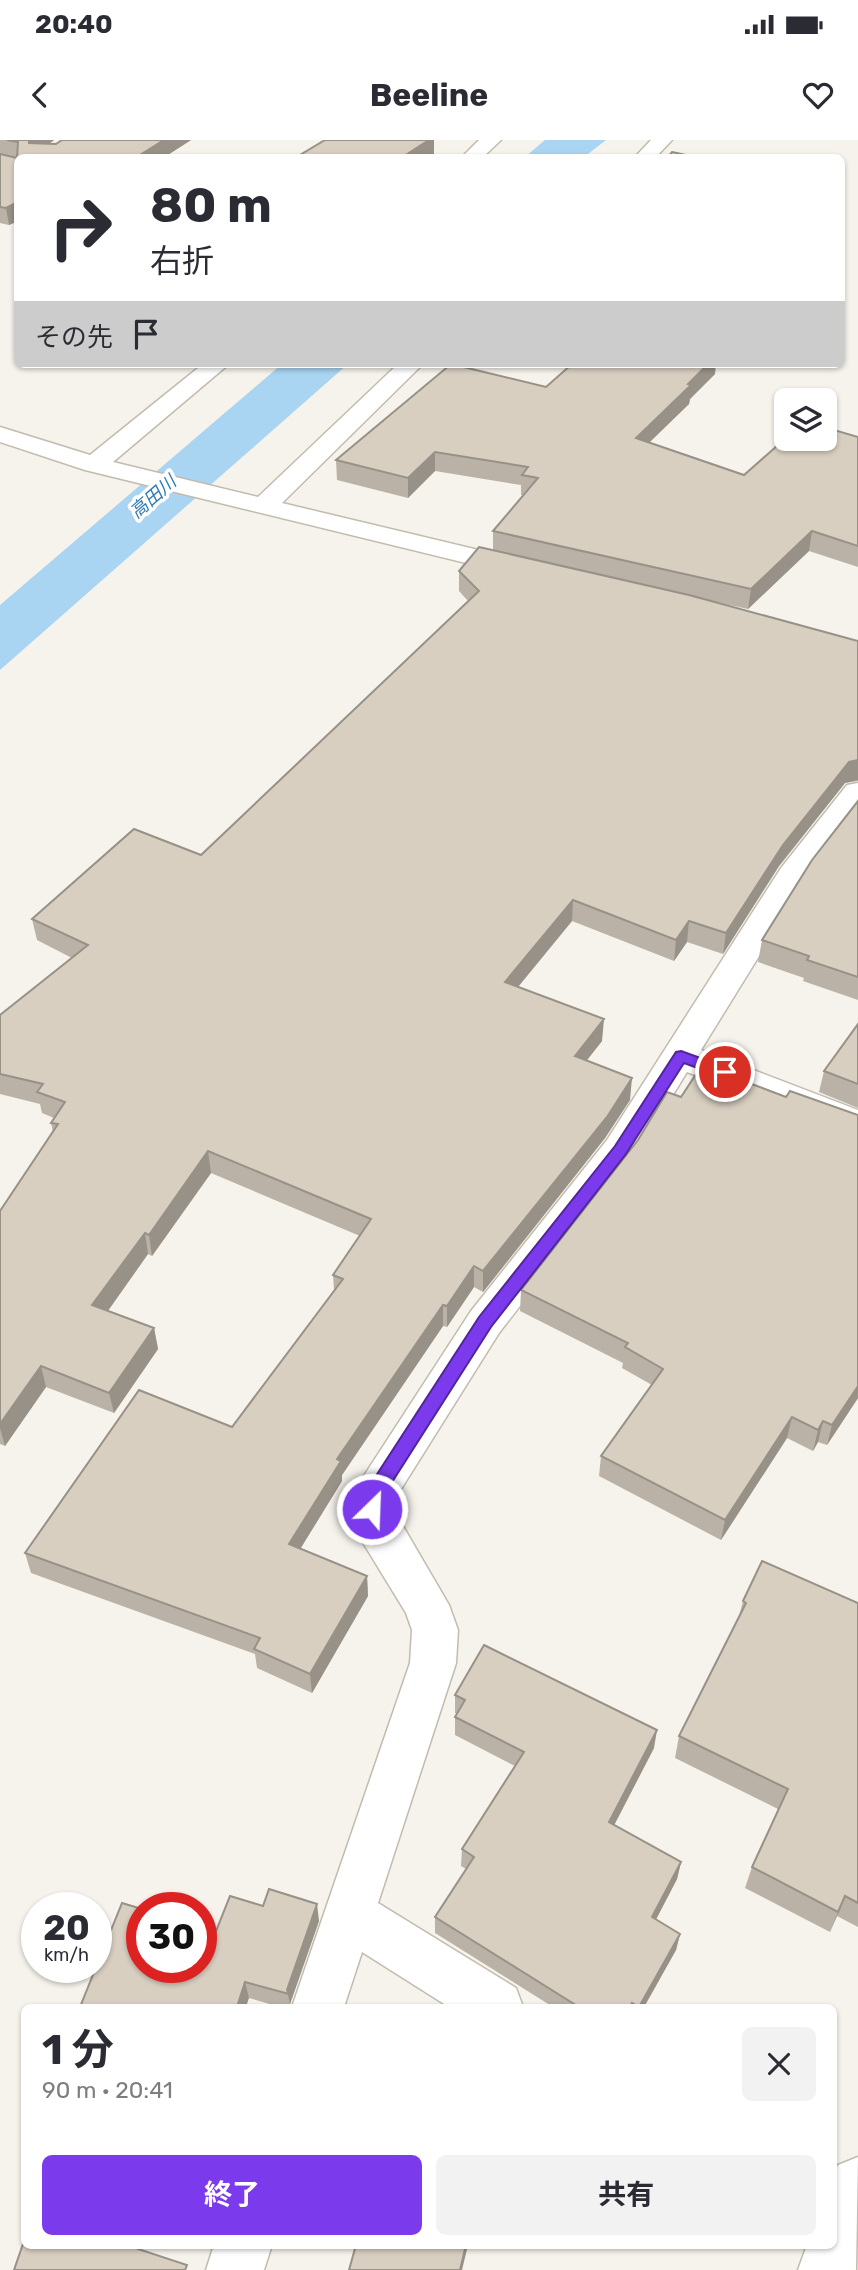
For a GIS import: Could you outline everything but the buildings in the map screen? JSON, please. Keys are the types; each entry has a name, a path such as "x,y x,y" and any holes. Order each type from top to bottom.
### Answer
{"street":[{"path":"475,154 491,140"},
{"path":"647,154 662,140"},
{"path":"94,465 212,368"},
{"path":"262,507 407,368"},
{"path":"0,434 94,465 549,575"},
{"path":"319,2004 433,1663 435,1630 426,1605 379,1528 372,1509 378,1488 485,1322 620,1150 793,875 858,792"},
{"path":"681,1056 858,1124"},
{"path":"348,1913 493,2004"},
{"path":"837,2241 850,2203"},
{"path":"235,2270 242,2249"},
{"path":"827,2270 834,2249"}],"water":[{"path":"545,140 606,140 588,154 529,154"},
{"name":"高田川","path":"277,368 343,368 0,670 0,605"}],"route":[{"path":"372,1509 378,1488 485,1322 620,1150 681,1056 725,1072"}]}
